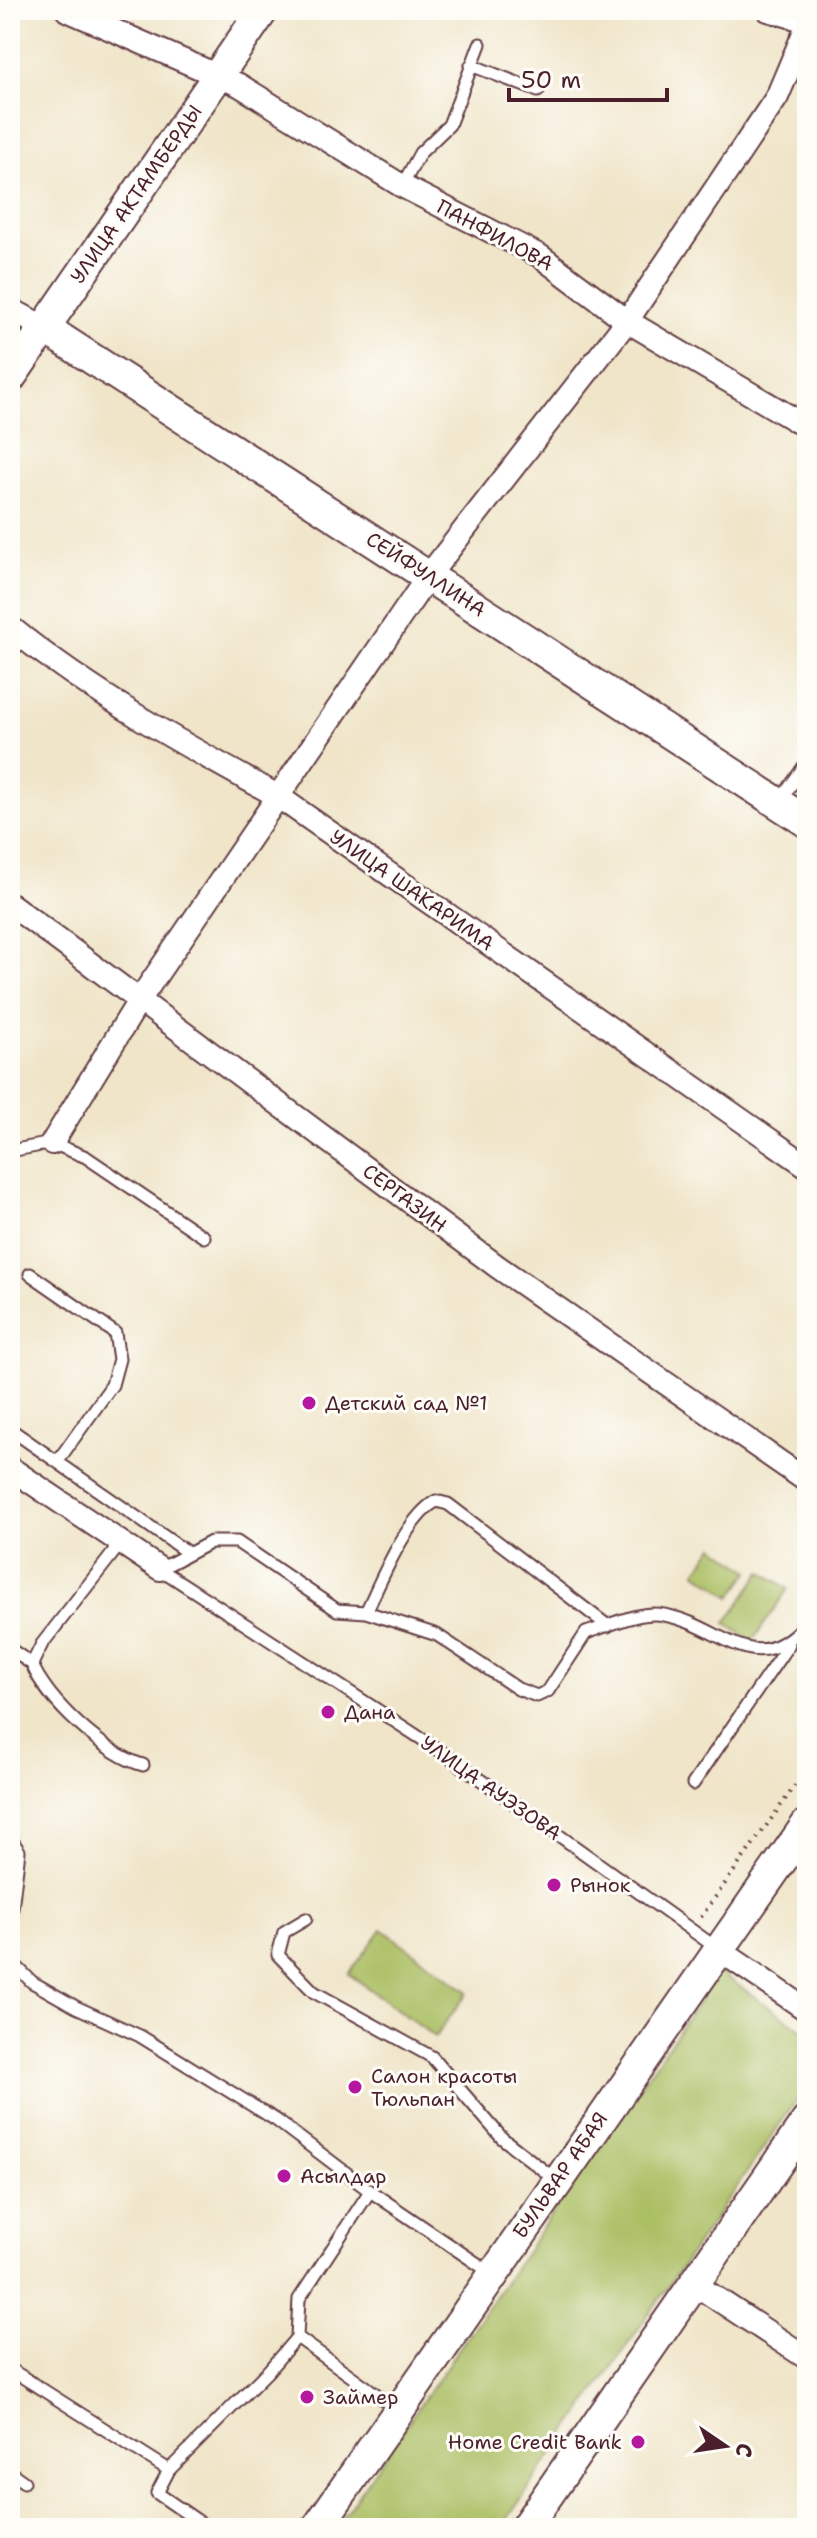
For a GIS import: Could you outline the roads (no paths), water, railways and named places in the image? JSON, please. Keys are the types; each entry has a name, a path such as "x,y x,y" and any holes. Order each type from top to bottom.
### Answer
{"main road":[{"name":"УЛИЦА АКТАМБЕРДЫ","path":"10,378 263,10"},
{"name":"СЕЙФУЛЛИНА","path":"43,327 807,822"},
{"name":"БУЛЬВАР АБАЯ","path":"317,2528 807,1824"},
{"path":"525,2528 807,2121"}],"street":[{"name":"ПАНФИЛОВА","path":"67,10 219,76 402,186 540,256 627,321 807,427"},
{"path":"52,1143 140,999 276,795 429,575 627,321 777,97 807,23 768,10"},
{"path":"10,309 43,327"},
{"name":"УЛИЦА ШАКАРИМА","path":"10,627 46,656 189,748 276,795 807,1166"},
{"name":"СЕРГАЗИН","path":"10,904 498,1267 807,1481"},
{"name":"УЛИЦА АУЭЗОВА","path":"10,1468 160,1569"},
{"name":"УЛИЦА АУЭЗОВА","path":"718,1949 807,2010"},
{"path":"693,2283 807,2358"}],"lane":[{"path":"402,186 420,153 449,125 480,44"},
{"path":"471,65 538,91"},
{"path":"778,803 807,762"},
{"path":"10,1151 52,1143 86,1157 204,1237"},
{"path":"30,1274 115,1333 119,1359 112,1385 57,1462"},
{"path":"10,1429 188,1553"},
{"path":"366,1612 393,1556 426,1507 436,1501 448,1504 608,1626"},
{"path":"160,1569 211,1542 237,1542 337,1610 366,1612 437,1635 518,1689 537,1696 548,1691 586,1633 662,1614 707,1628 752,1653 773,1651 789,1643"},
{"path":"32,1664 42,1644 121,1543"},
{"name":"УЛИЦА АУЭЗОВА","path":"160,1569 445,1754 718,1949"},
{"path":"693,1784 789,1643 807,1622"},
{"path":"10,1649 32,1664 38,1678 74,1719 126,1760 143,1765"},
{"path":"10,1838 19,1851 10,1945"},
{"path":"306,1919 284,1932 278,1955 288,1968 314,1992 432,2057 502,2138 557,2180"},
{"path":"10,1961 32,1982 76,2007 140,2036 276,2120 370,2191 492,2273"},
{"path":"208,2528 157,2493 169,2470 268,2371 297,2337 299,2299 370,2191"},
{"path":"297,2337 398,2410"},
{"path":"10,2369 169,2470"},
{"path":"10,2472 24,2482"}],"place":[{"name":"Детский сад №1","path":"309,1403"},
{"name":"Дана","path":"328,1712"},
{"name":"Рынок","path":"554,1885"},
{"name":"Салон красоты Тюльпан","path":"355,2087"},
{"name":"Асылдар","path":"284,2176"},
{"name":"Займер","path":"307,2397"},
{"name":"Home Credit Bank","path":"638,2442"}]}
